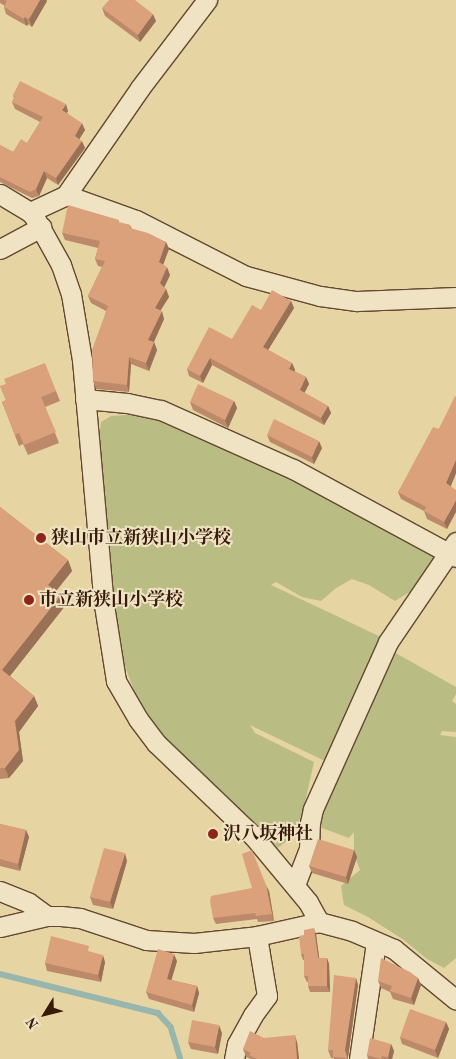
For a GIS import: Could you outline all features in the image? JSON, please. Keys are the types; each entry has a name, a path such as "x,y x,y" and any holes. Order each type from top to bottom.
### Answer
{"street":[{"path":"0,249 66,196 140,88 207,0"},
{"path":"0,194 35,219 61,265 71,294 82,360 105,613 116,681 138,719 156,743 254,837 308,902 318,922"},
{"path":"66,196 136,220 246,276 320,296 356,302 456,297"},
{"path":"85,400 127,403 161,410 293,468 454,551 388,642 313,809 308,849 295,885"},
{"path":"0,891 29,903 47,916"},
{"path":"0,927 47,916 80,918 146,940 168,943 194,943 257,936 318,922 352,931 394,949 456,1000"},
{"path":"234,1059 238,1044 252,1015 267,996 257,936"},
{"path":"359,1059 376,942"}],"green space":[{"path":"156,413 279,470 433,551 435,558 410,592 395,601 369,585 352,579 336,588 321,601 302,597 276,582 271,585 383,638 327,762 250,725 255,733 314,762 302,816 287,841 278,848 228,797 198,769 172,749 143,714 120,653 99,438 101,422 111,416"},
{"path":"392,651 456,687 456,694 452,701 456,704 456,732 442,731 440,735 456,737 456,958 444,968 427,959 404,940 368,917 344,905 341,886 360,870 354,854 354,832 349,838 314,825"}],"building":[{"path":"5,0 40,0 29,19 25,17 24,19 4,7 7,1"},
{"path":"109,0 135,0 153,14 138,35 102,8"},
{"path":"20,81 66,104 62,110 82,123 75,136 82,141 56,178 44,171 36,189 30,192 0,177 0,145 13,152 21,139 27,143 43,117 12,102 15,96 13,95"},
{"path":"68,205 119,220 119,222 130,225 130,228 148,233 166,242 159,262 167,267 160,283 166,289 155,308 162,311 148,340 154,342 146,363 129,357 127,385 93,381 92,350 108,306 88,296 105,261 95,259 100,241 62,233"},
{"path":"272,290 291,301 263,347 292,363 289,369 306,377 300,390 328,406 321,418 210,358 200,376 187,369 209,327 232,339 252,305 261,310"},
{"path":"45,363 56,391 41,397 56,432 24,445 19,433 15,435 2,402 6,400 0,386 6,384 4,379"},
{"path":"198,384 234,401 225,420 190,402"},
{"path":"455,396 456,460 446,483 456,490 456,500 444,522 424,511 426,507 398,492 433,427 439,429"},
{"path":"274,419 319,441 312,457 267,435"},
{"name":"市立新狭山小学校","path":"0,507 68,560 48,585 61,595 2,670 34,696 15,721 19,750 5,768 0,768"},
{"path":"0,824 26,830 18,864 0,859"},
{"path":"318,839 354,850 346,877 309,866"},
{"path":"104,848 125,853 110,902 90,897"},
{"path":"252,850 266,885 272,914 256,916 255,913 213,918 211,896 252,888 242,854"},
{"path":"314,928 318,958 327,958 327,986 308,986 308,976 304,976 304,954 301,954 299,936 304,935 304,930"},
{"path":"51,936 89,946 88,951 103,955 98,975 45,963"},
{"path":"158,949 174,954 167,979 197,986 192,1005 146,992"},
{"path":"381,958 418,978 411,998 390,991 392,986 378,981"},
{"path":"334,975 356,978 345,1050 347,1058 333,1057 333,1050 328,1050"},
{"path":"410,1009 446,1022 435,1050 400,1037"},
{"path":"192,1020 219,1025 215,1047 188,1042"},
{"path":"250,1031 264,1038 295,1035 297,1059 257,1059 249,1055 251,1053 243,1049"},
{"path":"370,1038 391,1044 388,1057 382,1056 381,1059 367,1055"}],"waterway":[{"path":"0,974 158,1013 171,1027 181,1059"}],"place":[{"name":"狭山市立新狭山小学校","path":"41,538"},
{"name":"市立新狭山小学校","path":"29,600"},
{"name":"沢八坂神社","path":"213,834"}]}
